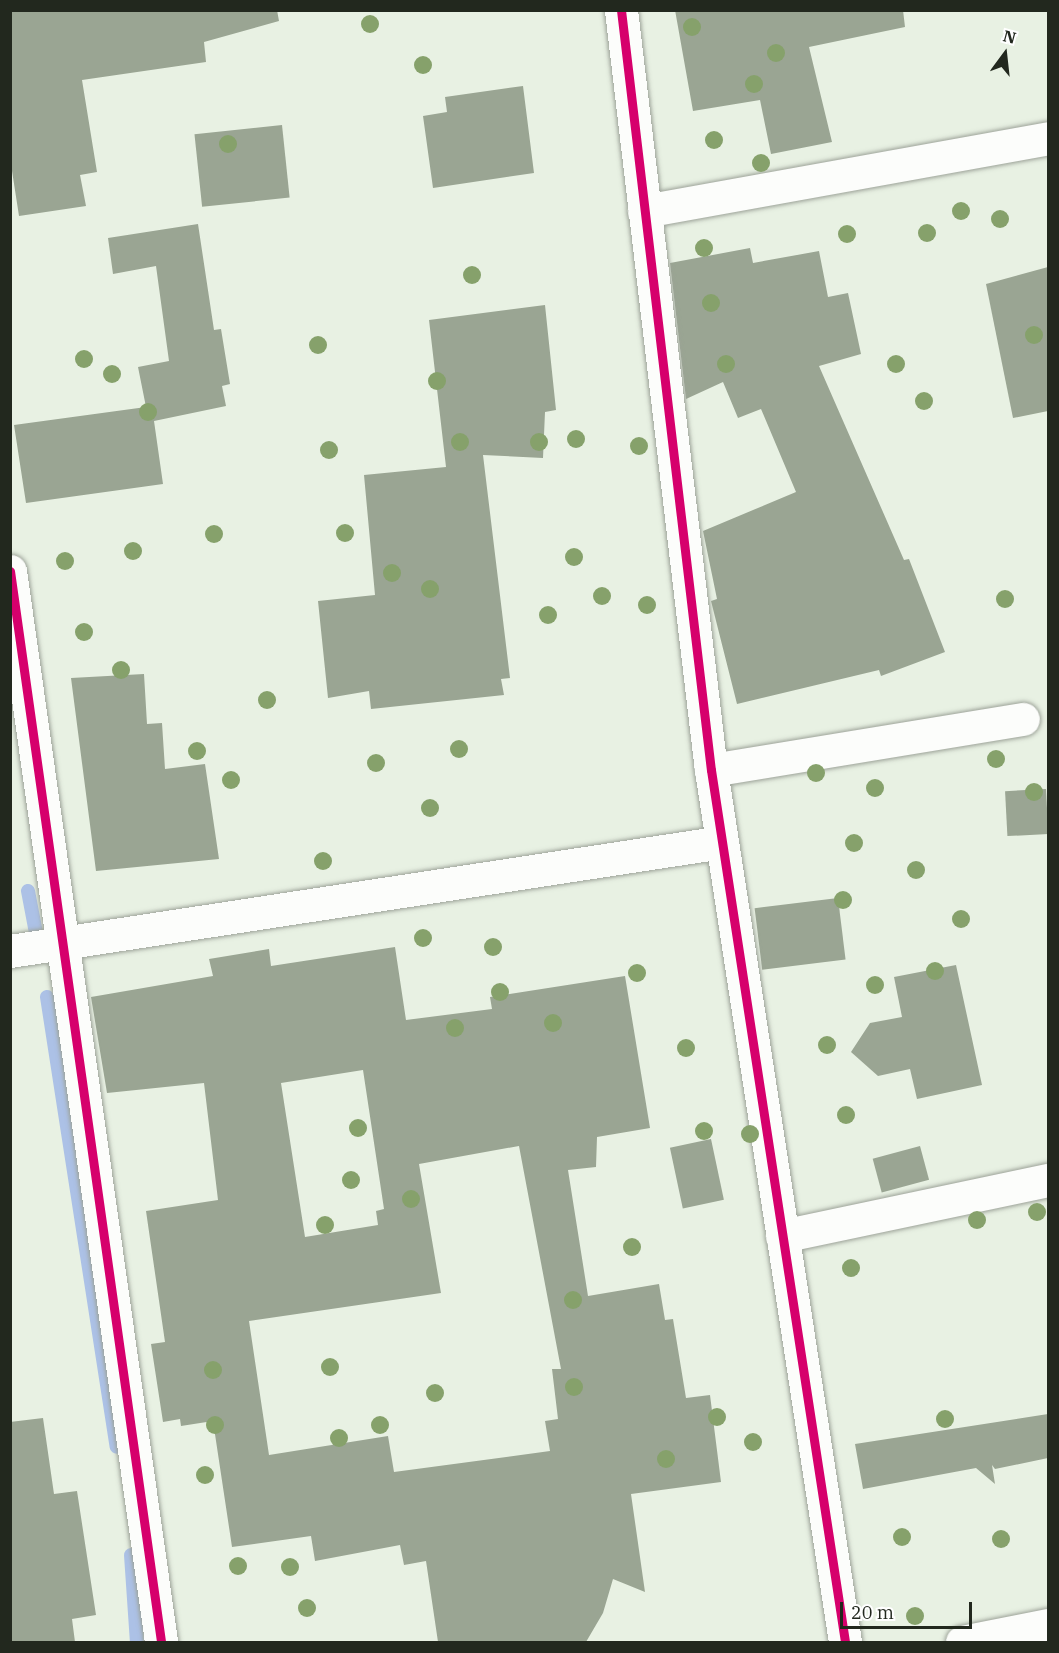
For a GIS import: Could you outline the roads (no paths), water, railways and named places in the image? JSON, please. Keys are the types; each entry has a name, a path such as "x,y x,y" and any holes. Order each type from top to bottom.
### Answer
{"street":[{"path":"621,10 711,770 845,1642"},
{"path":"644,211 1048,138"},
{"path":"10,571 13,611 161,1642"},
{"path":"711,770 1023,719"},
{"path":"10,951 722,842"},
{"path":"782,1236 1048,1180"},
{"path":"962,1642 1048,1625"}],"waterway":[{"path":"28,891 37,938"},
{"path":"47,997 117,1447"},
{"path":"131,1555 137,1642"}]}
